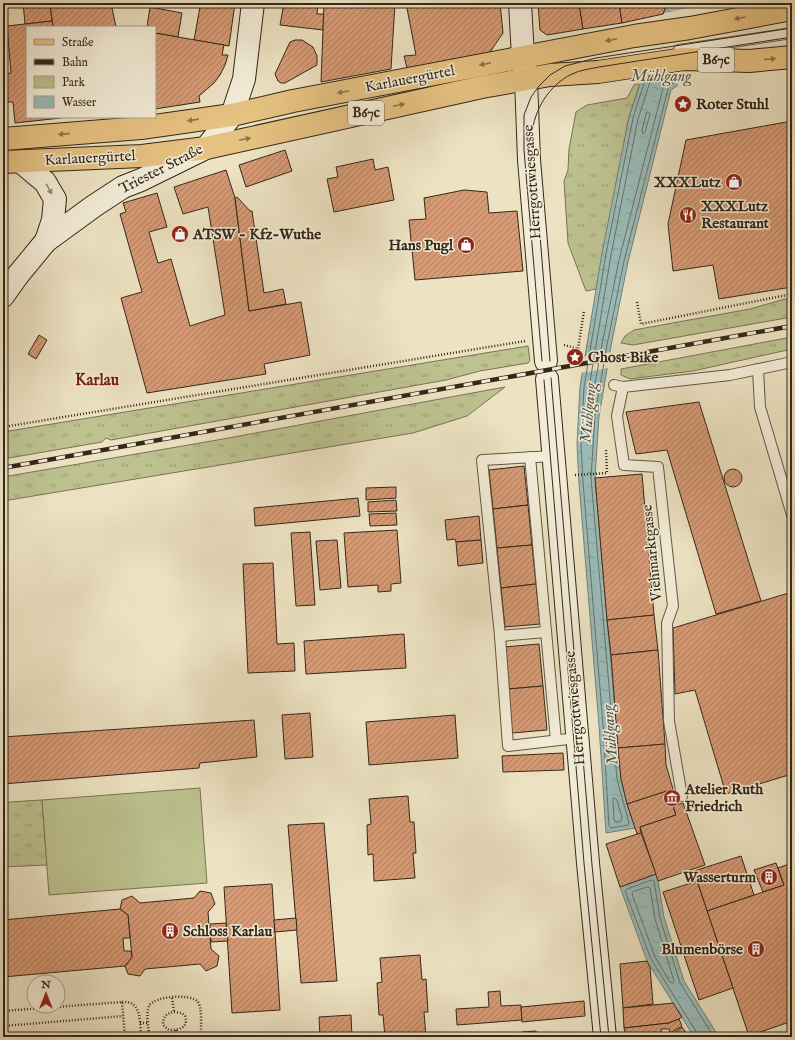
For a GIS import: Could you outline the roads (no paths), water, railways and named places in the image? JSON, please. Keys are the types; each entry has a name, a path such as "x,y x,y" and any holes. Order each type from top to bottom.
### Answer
{"main road":[{"name":"Triester Straße","path":"3,296 46,241 123,187 141,180 206,148 232,115 244,79 253,3"},
{"name":"Herrgottwiesgasse","path":"520,3 523,57 526,79 529,160 546,370 541,456 567,739 594,930 605,1037"},
{"name":"Karlauergürtel","path":"3,138 140,128 232,115 293,101 523,57 792,9"},
{"name":"Karlauergürtel","path":"12,162 135,156 206,148 482,87 550,75 598,72 642,61 685,54 749,61 792,57"},
{"path":"12,162 45,182 55,199 53,220 46,241"}],"lane":[{"path":"685,54 792,33"},
{"name":"Viehmarktgasse","path":"682,796 669,721 667,622 673,606 658,467 624,465 617,416 618,386 730,375 792,362"},
{"path":"758,369 760,407 792,515"},
{"path":"541,456 546,632 567,739 508,746 500,636 482,460 541,456"},
{"path":"500,636 546,632"},
{"path":"788,1037 792,1036"}],"water":[{"name":"Mühlgang","path":"667,3 687,3 677,86 671,90 628,262 599,416 595,478 621,779 635,828 606,833 599,725 579,483 577,444 580,387 602,253 629,117"},
{"path":"656,874 664,917 684,981 719,1037 694,1037 647,961 620,887"}],"tram line":[{"path":"542,361 524,150 524,115 531,97 539,86 550,75 565,66 596,58 792,28"},
{"path":"550,361 532,134 533,125 539,107 544,99 550,91 564,79 585,70 792,37"},
{"path":"551,378 592,865 609,1037"},
{"path":"544,380 584,863 601,1037"}],"railway":[{"path":"3,468 792,326"}],"place":[{"name":"Roter Stuhl","path":"683,104"},
{"name":"XXXLutz","path":"734,182"},
{"name":"XXXLutz Restaurant","path":"688,215"},
{"name":"ATSW - Kfz-Wuthe","path":"180,234"},
{"name":"Hans Pugl","path":"466,245"},
{"name":"Ghost Bike","path":"575,357"},
{"name":"Atelier Ruth Friedrich","path":"672,798"},
{"name":"Wasserturm","path":"769,877"},
{"name":"Schloss Karlau","path":"170,931"},
{"name":"Blumenbörse","path":"756,949"}],"district":[{"name":"Karlau","path":"97,381"}]}
